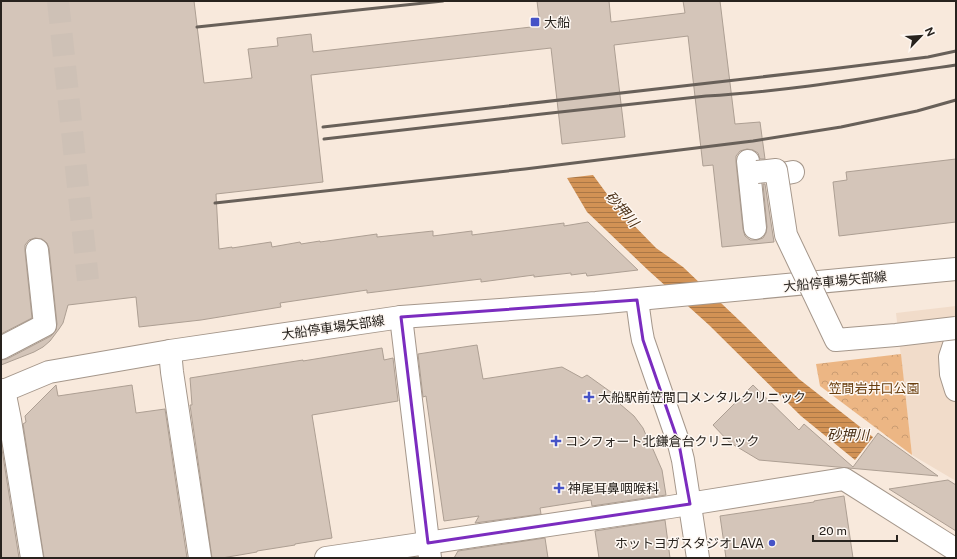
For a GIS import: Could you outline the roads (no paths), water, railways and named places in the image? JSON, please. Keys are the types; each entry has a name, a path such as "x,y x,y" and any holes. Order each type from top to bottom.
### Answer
{"street":[{"path":"751,228 763,168 786,234 836,340 897,342 956,328"},
{"path":"1,348 45,325 37,250"},
{"name":"大船停車場矢部線","path":"2,391 49,372 170,351 401,317 672,297 956,269"},
{"path":"637,300 643,340 679,444 683,460 698,558"},
{"path":"401,317 429,551"},
{"path":"956,339 950,357 951,374 956,390"},
{"path":"170,351 200,558"},
{"path":"2,391 10,420 32,558"},
{"path":"326,558 429,551 690,504 844,479 956,550"}],"water":[{"name":"砂押川","path":"593,175 618,209 656,248 683,267 799,379 873,437 855,460 801,416 709,325 587,212 567,178"}],"tunnel":[{"path":"58,1 88,280"}],"railway":[{"path":"197,27 443,1"},
{"path":"323,127 831,69 928,57 956,51"},
{"path":"324,139 706,96 800,87 956,65"},
{"path":"215,203 525,169 753,141 841,127 917,111 956,100"}],"place":[{"name":"大船","path":"535,22"},
{"name":"大船駅前笠間口メンタルクリニック","path":"589,397"},
{"name":"コンフォート北鎌倉台クリニック","path":"556,441"},
{"name":"神尾耳鼻咽喉科","path":"559,488"},
{"name":"ホットヨガスタジオLAVA","path":"772,543"}],"park label":[{"name":"笠間岩井口公園","path":"874,388"}]}
